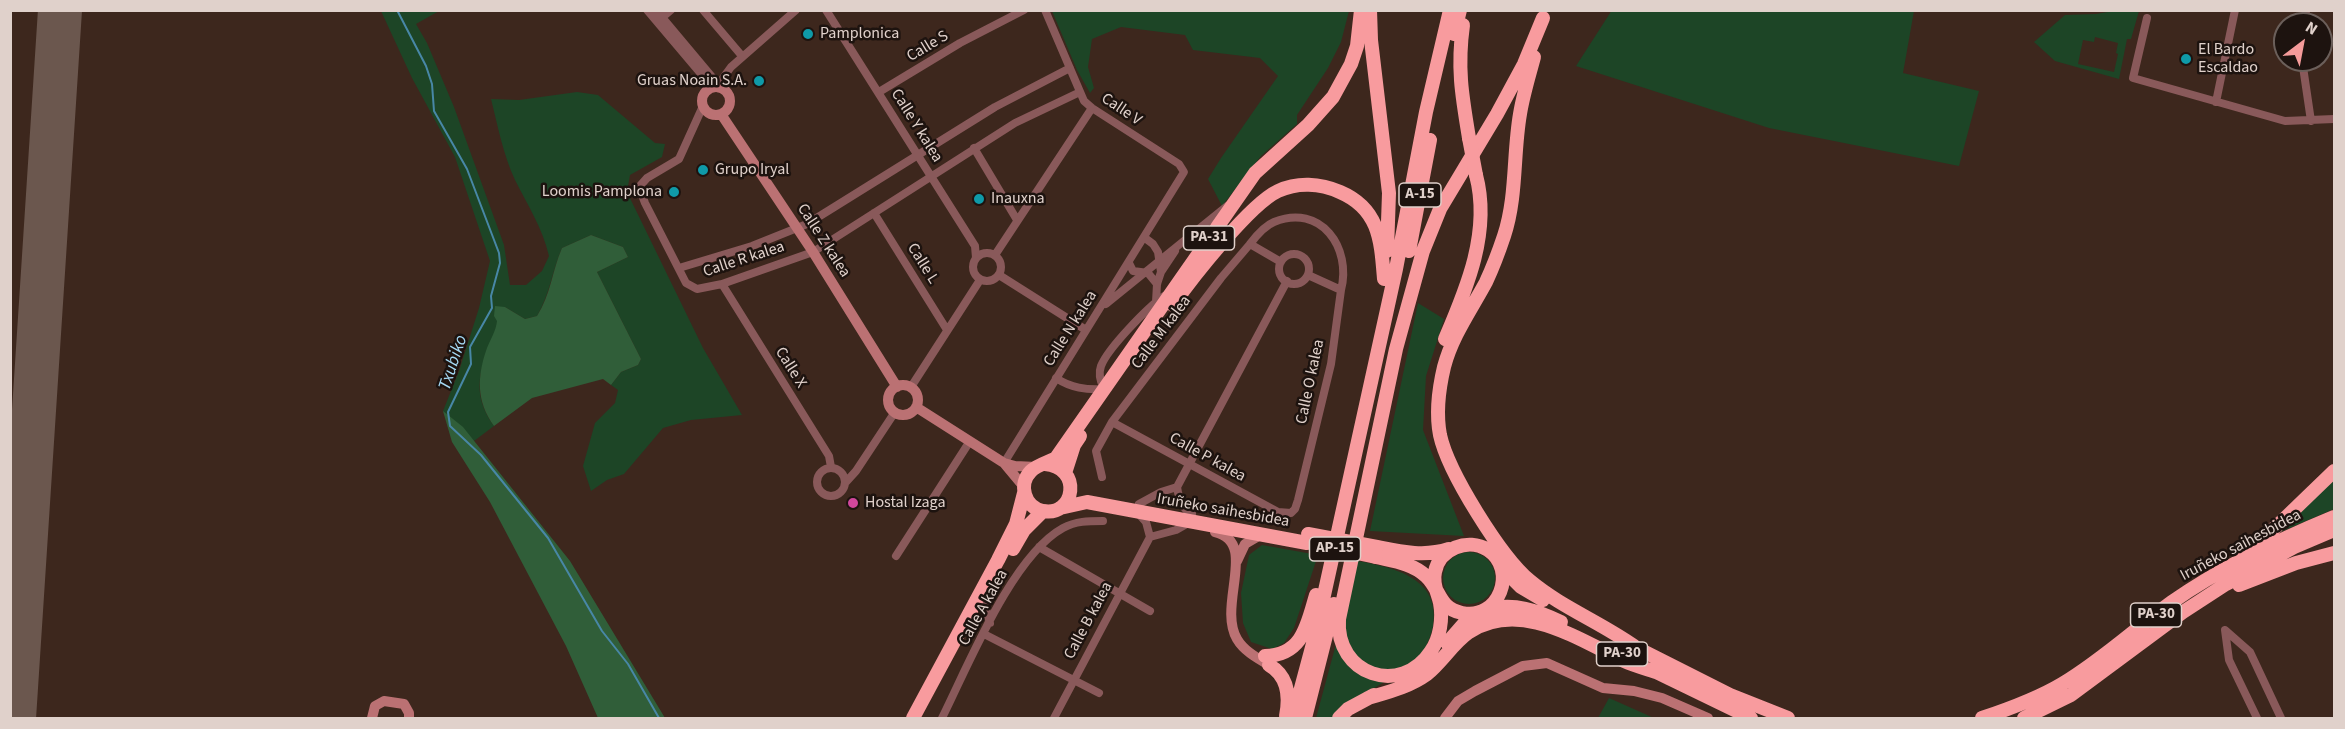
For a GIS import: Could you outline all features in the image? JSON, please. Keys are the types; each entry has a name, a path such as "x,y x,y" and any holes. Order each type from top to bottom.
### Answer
{"highway":[{"name":"PA-31","path":"914,718 1016,524 1031,471 1056,458 1255,173 1308,125 1333,97 1351,64 1357,46 1361,10"},
{"path":"1370,10 1371,40 1389,193 1389,230 1377,379"},
{"name":"A-15","path":"1377,379 1426,112 1450,10"},
{"path":"1462,10 1459,80 1481,195 1479,244 1455,328 1440,361 1435,389 1435,414 1440,434 1448,458 1465,491 1502,550 1520,572 1546,594 1609,628 1634,646"},
{"name":"A-15","path":"1377,379 1435,112 1462,10"},
{"path":"1339,718 1348,709 1383,689 1410,679 1423,670 1467,619 1483,611 1497,600 1502,590 1504,578 1498,562 1452,484 1440,457 1432,430 1430,406 1432,379 1442,347 1486,281 1507,228 1520,115 1544,14"},
{"path":"1454,547 1444,554 1434,573 1441,620 1431,651 1416,667 1394,675 1373,673 1360,668 1345,653 1340,641 1339,620 1396,349 1410,294 1440,209 1524,64 1544,14"},
{"path":"921,718 983,599 1024,530 1043,511 1060,508 1069,497 1068,478 1074,445 1179,296 1254,208 1278,191 1306,184 1319,185 1343,193 1361,205 1372,218 1379,233 1384,279"},
{"path":"1377,379 1396,349"},
{"name":"AP-15","path":"1293,718 1316,636 1338,531 1377,379"},
{"name":"AP-15","path":"1305,718 1362,486 1377,379"},
{"path":"1041,465 1052,465 1068,478"},
{"path":"2215,575 2277,526 2334,471"},
{"name":"Iruñeko saihesbidea","path":"1068,478 1092,497 1138,508 1376,552 1431,554 1454,547"},
{"path":"1024,490 1031,505 1043,511"},
{"name":"Iruñeko saihesbidea","path":"1060,508 1087,502 1138,508"},
{"name":"Iruñeko saihesbidea","path":"1982,718 2036,698 2063,684 2172,602 2215,575 2287,536 2334,517"},
{"name":"Iruñeko saihesbidea","path":"1191,518 1262,534 1308,538"},
{"name":"Iruñeko saihesbidea","path":"2024,718 2071,695 2182,612 2226,584 2294,547 2334,530"},
{"path":"1286,718 1289,704 1284,678 1270,663 1288,651 1301,638 1306,628 1327,552 1338,531"},
{"name":"PA-30","path":"1454,547 1465,544 1487,549 1515,582 1530,593 1730,695 1788,718"},
{"name":"Iruñeko saihesbidea","path":"1376,552 1418,570 1429,579 1438,596"},
{"path":"2125,656 2159,638 2227,591 2277,570 2334,553"},
{"name":"PA-30","path":"1438,596 1454,611 1465,614 1517,606 1533,609 1751,718"},
{"path":"1368,698 1394,690 1420,678 1468,633 1483,625 1512,619 1542,623 1571,634 1627,662 1659,673"},
{"path":"1687,688 1708,705 1738,718"}],"street":[{"path":"671,10 656,14 706,81 716,89 726,92 730,100 728,109 721,114 708,113 703,106"},
{"path":"703,10 742,56"},
{"path":"679,268 639,187 647,178 680,159 703,106 703,98 716,89 726,73 742,56 796,10"},
{"name":"Calle Y kalea","path":"826,10 975,246 976,258"},
{"name":"Calle S","path":"879,92 960,43 1024,10"},
{"name":"Calle V","path":"1045,10 1080,92 1092,108 1179,164 1184,172 1162,211"},
{"path":"2216,102 2235,10"},
{"path":"2147,18 2133,78 2285,121 2334,119"},
{"name":"Calle R kalea","path":"1070,68 995,107 807,224 752,246 679,268 691,287 697,289 722,284 813,252 1015,123 1080,92"},
{"path":"2304,72 2311,121"},
{"path":"995,255 1092,108"},
{"name":"Calle Z kalea","path":"721,114 813,252 897,387"},
{"path":"974,148 1017,220"},
{"path":"1101,308 1236,199"},
{"name":"Calle N kalea","path":"1004,463 1162,211"},
{"name":"Calle L","path":"874,213 947,330"},
{"name":"Calle M kalea","path":"1102,477 1096,451 1112,422 1221,278 1250,244 1273,223 1287,219 1316,222 1336,240 1344,265 1341,290"},
{"path":"1145,238 1157,248 1161,272"},
{"path":"1156,302 1157,284 1161,272 1179,244"},
{"path":"1250,244 1281,262"},
{"path":"983,253 995,255 1001,264 999,275 990,281 980,280 972,267 976,258 983,253"},
{"path":"1288,255 1298,255 1306,260 1308,274 1301,282 1287,281 1280,271 1281,262 1288,255"},
{"path":"1129,263 1133,271 1151,275 1157,284"},
{"path":"1308,274 1341,290"},
{"path":"999,275 1086,330"},
{"path":"910,387 980,280"},
{"path":"1270,663 1250,652 1237,639 1232,623 1231,604 1236,564 1236,550 1233,542 1228,536 1191,518 1180,503 1177,487 1287,281"},
{"name":"Calle X","path":"722,284 829,456 831,467"},
{"name":"Calle O kalea","path":"1291,513 1298,500 1331,364 1341,290"},
{"path":"1056,378 1085,390 1104,388 1100,381 1101,364 1156,302 1171,292"},
{"path":"903,385 910,387 917,395 916,407 909,414 895,412 888,402 889,396 897,387 903,385"},
{"path":"916,407 1004,463 1015,466 1041,465"},
{"path":"846,482 841,472 831,467 822,471 817,479 821,492 834,496 843,491 846,482 856,471 895,412"},
{"name":"Calle P kalea","path":"1112,422 1278,512 1291,513"},
{"path":"896,556 970,441"},
{"path":"1004,463 1024,490"},
{"path":"1177,487 1161,492 1138,508 1146,522 1150,537 1176,530 1191,518"},
{"name":"Calle A kalea","path":"942,718 1011,582 1039,547 1062,529 1083,520 1103,521"},
{"path":"1236,564 1245,544 1262,534"},
{"name":"Calle B kalea","path":"1054,718 1150,537"},
{"path":"1039,547 1118,595 1150,611"},
{"path":"983,599 990,623"},
{"path":"2257,718 2229,660 2226,630 2250,652 2281,718"},
{"path":"984,634 1099,693"},
{"path":"1445,718 1458,701 1475,691 1523,666 1547,663 1603,688 1634,691 1662,698 1708,718"},
{"path":"372,718 375,706 384,701 404,704 409,718"}],"green space":[{"path":"1612,10 1914,11 1903,73 1979,91 1959,166 1769,128 1576,66"},
{"path":"2120,10 2139,11 2131,39 2127,39 2119,79 2055,61 2034,42 2065,15 2096,14","holes":["2095,37 2118,43 2114,72 2078,64 2083,40 2094,42"]},
{"path":"381,11 439,11 416,24 427,43 454,107 504,245 510,285 526,285 542,271 549,256 539,226 511,170 491,99 519,100 577,92 598,95 655,143 665,144 662,157 630,175 627,192 703,348 742,415 691,420 663,428 624,474 607,480 591,491 583,466 595,423 615,403 618,390 611,385 621,372 638,365 641,359 597,272 628,257 623,247 591,235 562,248 537,316 525,319 505,307 503,310 485,357 480,380 482,402 494,426 474,441 443,411 459,371 479,308 490,261 455,157 412,78"},
{"path":"1052,11 1349,11 1341,42 1328,68 1297,115 1297,124 1261,156 1222,206 1208,179 1278,76 1260,58 1193,50 1185,35 1121,27 1092,39 1088,67 1094,88 1090,93 1077,70"},
{"path":"591,235 623,247 628,257 597,272 641,359 638,365 621,372 611,385 603,379 532,398 494,426 481,398 480,378 481,368 497,321 494,316 495,306 505,307 525,319 537,316 562,248"},
{"path":"1418,303 1444,319 1426,376 1423,430 1464,536 1370,531"},
{"path":"443,411 463,427 570,561 665,718 598,718 566,646 490,502 452,442"},
{"path":"2334,479 2334,509 2271,536"},
{"path":"1262,545 1318,555 1294,628 1284,643 1272,649 1251,642 1243,623 1241,593 1249,555"},
{"path":"1464,552 1474,552 1488,559 1495,578 1488,597 1474,604 1464,604 1454,600 1447,593 1443,583 1443,573 1447,563 1454,556"},
{"path":"1358,561 1386,567 1412,578 1423,586 1430,597 1434,610 1432,631 1419,657 1411,664 1386,671 1375,669 1359,659 1348,641 1344,612"},
{"path":"1336,644 1386,681 1359,697 1333,718 1316,718"},
{"path":"1609,698 1654,718 1598,718"}],"waterway":[{"name":"Txubiko","path":"397,10 426,66 432,84 434,111 467,169 499,253 500,263 491,296 492,308 470,347 471,364 448,412 450,426 481,455 548,538 602,631 628,664 659,718"}],"runway":[{"path":"14,718 60,10"}],"place":[{"name":"Pamplonica","path":"808,34"},
{"name":"El Bardo Escaldao","path":"2186,59"},
{"name":"Gruas Noain S.A.","path":"759,81"},
{"name":"Grupo Iryal","path":"703,170"},
{"name":"Loomis Pamplona","path":"674,192"},
{"name":"Inauxna","path":"979,199"},
{"name":"Hostal Izaga","path":"853,503"}]}
